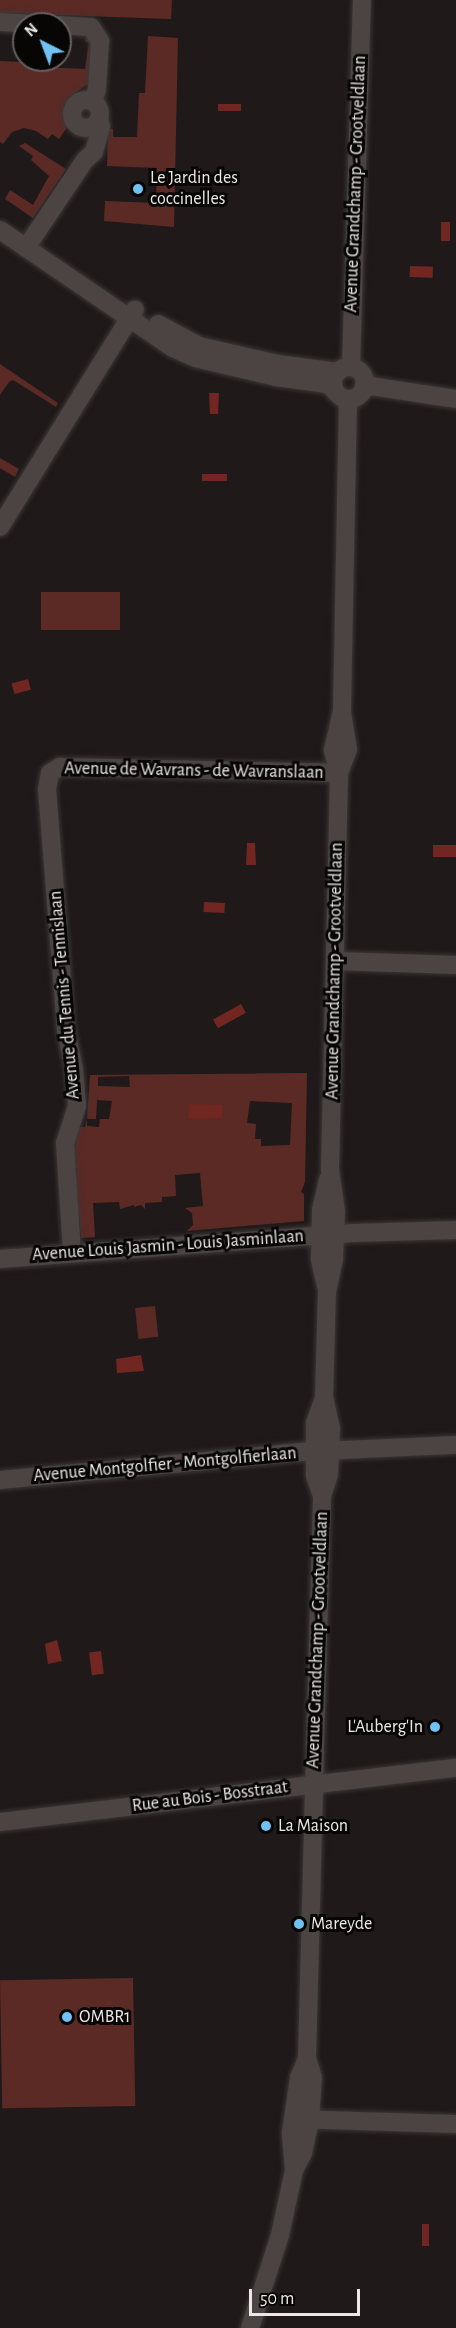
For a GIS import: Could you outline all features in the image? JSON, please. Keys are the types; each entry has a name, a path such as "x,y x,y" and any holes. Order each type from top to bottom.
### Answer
{"street":[{"name":"Avenue Grandchamp - Grootveldlaan","path":"250,2328 280,2235 294,2170 291,2149 302,2119 299,2078 307,2058 322,1496 329,1475 315,1423 324,1398 327,1292 320,1259 328,1235 321,1210 330,1170 336,961 339,773 333,750 342,711 343,382 362,0"},
{"path":"30,244 99,142 101,127 96,110 100,41 90,27 72,26"},
{"path":"86,160 85,141 73,115 76,104 86,100 96,110"},
{"path":"0,218 30,244 132,313 173,348 195,358 276,377 328,384 343,382 360,372 364,385 456,399"},
{"path":"0,230 30,244"},
{"path":"0,527 132,313"},
{"name":"Avenue de Wavrans - de Wavranslaan","path":"50,773 60,767 339,773"},
{"name":"Avenue du Tennis - Tennislaan","path":"50,773 47,789 66,1030 74,1069 77,1105 65,1143 72,1252"},
{"path":"336,961 456,965"},
{"name":"Avenue Louis Jasmin - Louis Jasminlaan","path":"0,1259 328,1235 456,1230"},
{"name":"Avenue Montgolfier - Montgolfierlaan","path":"0,1480 322,1451 456,1445"},
{"name":"Rue au Bois - Bosstraat","path":"0,1822 456,1768"},
{"path":"302,2119 456,2124"}],"shaded area":[{"path":"0,0 172,0 171,19 72,16 72,12 0,13"},
{"path":"86,35 92,42 89,83 65,104 63,114 68,126 59,139 52,134 48,139 36,131 24,128 12,132 3,144 0,142 0,61 12,62 12,72 72,72 72,68 85,69 89,43 85,41"},
{"path":"148,36 178,38 174,227 104,221 105,201 156,203 157,168 107,166 108,129 113,129 113,137 137,137 139,93 145,93"},
{"path":"218,104 241,104 241,111 218,111"},
{"path":"25,143 66,169 33,218 5,199 10,190 33,205 49,176 31,160 33,156 19,146"},
{"path":"441,222 450,222 450,241 441,241"},
{"path":"410,266 433,267 433,278 410,277"},
{"path":"0,364 58,403 56,407 13,380 0,395"},
{"path":"209,393 219,393 218,414 210,414"},
{"path":"0,458 19,469 15,477 0,468"},
{"path":"202,474 227,474 227,481 202,481"},
{"path":"41,592 120,592 120,630 41,630"},
{"path":"28,679 31,690 14,694 12,683"},
{"path":"247,843 255,843 256,865 246,865"},
{"path":"433,845 456,845 456,857 433,857"},
{"path":"204,902 225,903 224,913 203,912"},
{"path":"241,1004 246,1013 218,1028 213,1020"},
{"path":"307,1073 305,1182 301,1192 304,1194 304,1221 187,1231 193,1225 192,1213 185,1208 203,1206 200,1173 175,1175 176,1196 162,1197 162,1202 145,1203 145,1209 141,1205 134,1207 134,1205 120,1209 119,1202 93,1203 95,1237 81,1238 73,1148 78,1127 85,1127 87,1119 90,1075","holes":["129,1076 130,1087 98,1086 98,1077","97,1100 112,1101 109,1119 100,1119 99,1127 87,1126 87,1119 96,1119","250,1101 292,1103 290,1145 261,1146 261,1139 255,1139 256,1124 247,1123"]},
{"path":"189,1104 223,1105 222,1118 188,1119"},
{"path":"155,1306 158,1337 138,1339 135,1308"},
{"path":"141,1355 144,1371 117,1373 116,1359"},
{"path":"57,1640 62,1661 48,1664 45,1644"},
{"path":"101,1651 104,1674 92,1675 89,1652"},
{"name":"OMBR1","path":"133,1978 135,2106 2,2108 0,1980"},
{"path":"422,2224 429,2224 429,2246 422,2246"}],"place":[{"name":"Le Jardin des coccinelles","path":"138,189"},
{"name":"L'Auberg'In","path":"435,1727"},
{"name":"La Maison","path":"266,1826"},
{"name":"Mareyde","path":"299,1924"},
{"name":"OMBR1","path":"67,2017"}]}
